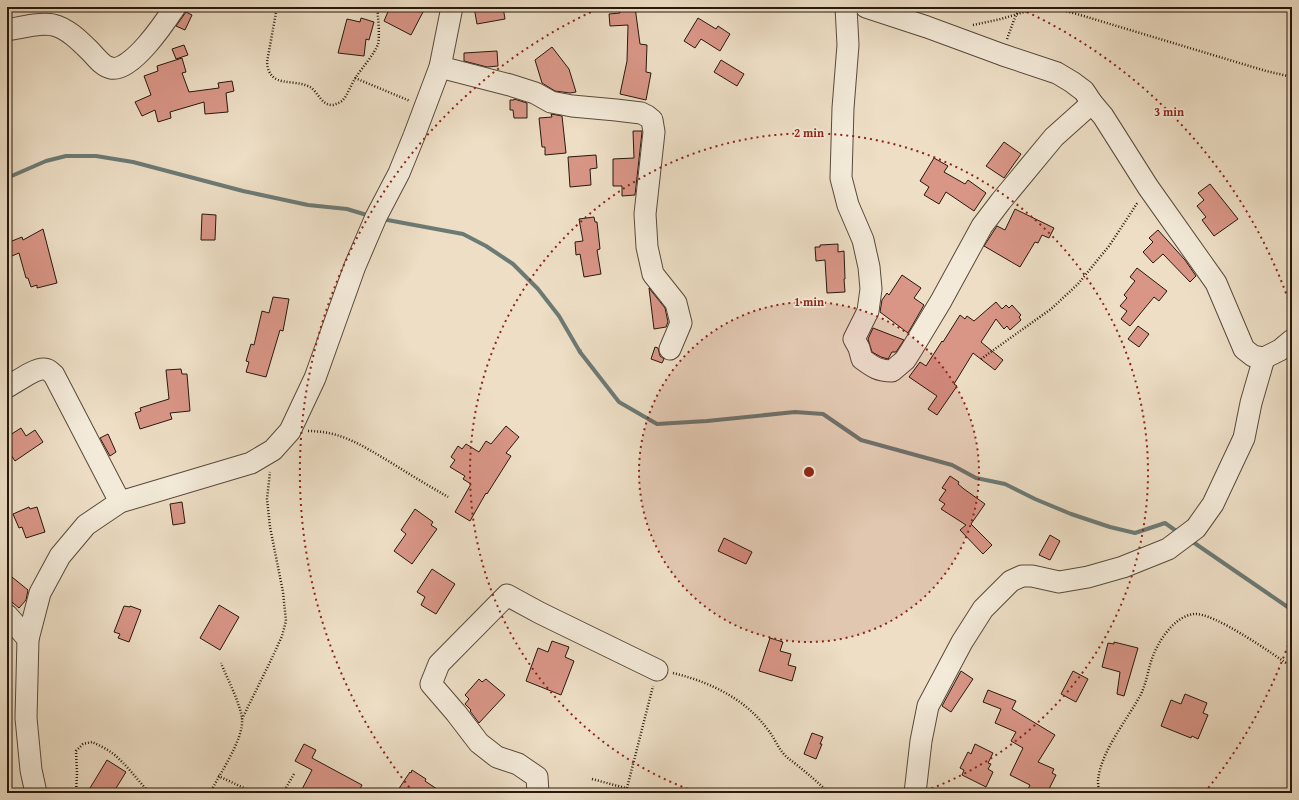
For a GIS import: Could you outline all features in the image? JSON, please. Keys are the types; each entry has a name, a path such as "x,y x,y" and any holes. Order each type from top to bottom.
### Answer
{"street":[{"path":"7,30 52,24 66,30 80,41 102,64 110,68 120,68 144,49 175,7"},
{"path":"36,793 31,770 26,718 28,639 40,593 60,556 86,525 120,502 250,463 273,450 290,431 315,378 355,266 376,217 399,173 426,106 440,67 452,7"},
{"path":"846,7 848,45 843,108 841,178 848,205 863,240 869,267 871,290 868,310 854,339 860,348 862,359 874,367 892,371 904,360 941,301 982,226 1054,137 1092,103"},
{"path":"866,7 1057,73 1084,91 1103,116 1148,186 1216,283 1244,349 1254,356 1264,358 1280,350 1292,340"},
{"path":"440,67 510,85 535,93 551,102 572,106 641,113 652,120 654,132 645,214 647,247 653,274 676,302 681,323 670,349"},
{"path":"915,793 921,741 928,706 934,692 962,642 983,609 1011,581 1022,576 1032,576 1059,582 1088,577 1168,549 1196,528 1214,504 1244,438 1264,358"},
{"path":"7,387 35,371 43,369 50,371 54,375 120,502"},
{"path":"538,793 537,776 518,764 497,757 479,743 431,684 439,664 466,635 507,595 540,613 657,670"},
{"path":"7,615 28,639"}],"path":[{"path":"277,7 267,62 270,74 280,81 303,84 313,89 327,104 333,105 343,100 355,78 379,43 377,7"},
{"path":"1003,55 1016,14 1020,7"},
{"path":"1016,14 1034,9 1053,8 1266,71 1292,77"},
{"path":"355,78 417,104 426,106"},
{"path":"981,359 1051,309 1078,284 1110,246 1148,186"},
{"path":"290,431 330,432 344,436 448,497"},
{"path":"210,793 238,741 242,719 282,636 286,621 270,527 267,500 273,450"},
{"path":"1099,793 1098,781 1102,764 1111,745 1141,693 1153,656 1164,637 1175,623 1185,617 1195,614 1206,616 1253,641 1292,668"},
{"path":"221,664 238,704 242,719"},
{"path":"627,788 657,670 703,682 732,696 760,721 784,754 829,793"},
{"path":"76,793 76,751 83,744 92,742 118,758 150,793"},
{"path":"283,793 294,774"},
{"path":"218,776 255,793"},
{"path":"592,780 644,793"}],"building":[{"path":"390,7 415,7 423,12 411,35 384,21"},
{"path":"474,7 503,7 505,19 477,24"},
{"path":"635,7 640,44 647,45 646,72 651,73 646,100 620,94 627,61 628,25 610,26 609,14 620,13 619,9"},
{"path":"186,12 192,15 185,30 176,26"},
{"path":"361,18 374,22 369,40 366,39 364,56 338,53 347,19 360,22"},
{"path":"698,18 716,29 718,26 730,34 720,51 701,39 695,48 684,41"},
{"path":"184,45 188,55 176,59 172,49"},
{"path":"552,47 569,69 576,92 570,93 555,91 542,83 535,60"},
{"path":"497,51 498,66 487,67 464,61 464,53"},
{"path":"182,58 186,72 182,73 189,92 219,88 218,83 232,81 234,91 226,93 228,112 205,114 204,102 170,112 171,118 158,122 155,110 142,116 135,102 151,95 144,76 158,71 157,66"},
{"path":"721,60 744,74 737,86 714,72"},
{"path":"514,99 527,103 527,118 514,118 513,110 510,110 510,100"},
{"path":"551,114 562,116 566,153 545,155 545,147 542,147 539,118 552,117"},
{"path":"633,131 642,131 635,195 622,196 622,186 613,186 613,159 634,158"},
{"path":"1004,142 1021,154 1004,178 986,166"},
{"path":"596,155 597,168 590,169 591,185 570,187 568,157"},
{"path":"934,158 948,166 944,172 965,184 968,180 986,193 974,211 946,192 939,204 924,195 929,187 920,181"},
{"path":"1210,184 1238,219 1214,236 1202,220 1206,217 1197,206 1204,200 1198,193"},
{"path":"1015,209 1054,228 1049,238 1042,235 1038,243 1035,242 1020,267 984,246 997,226 1005,230"},
{"path":"202,214 216,215 215,240 201,240"},
{"path":"594,217 595,222 597,222 600,249 597,250 601,274 584,277 580,254 576,255 575,242 583,241 579,219"},
{"path":"43,229 57,283 37,288 37,285 31,287 28,278 26,278 19,253 7,258 7,243 22,237 23,240"},
{"path":"1158,230 1185,260 1196,276 1190,282 1163,254 1153,263 1143,252 1153,242 1149,238"},
{"path":"838,244 838,252 844,251 845,292 827,293 825,260 816,261 815,247 820,247 820,245"},
{"path":"1137,268 1167,291 1159,301 1154,297 1130,326 1121,319 1127,311 1120,306 1127,298 1124,295 1135,281 1130,277"},
{"path":"902,275 921,288 914,298 924,305 908,333 880,312 882,300 887,293 889,295"},
{"path":"649,288 665,308 668,322 666,327 654,329"},
{"path":"273,297 289,299 283,331 280,330 266,377 246,372 249,362 246,361 251,344 254,345 262,311 269,313"},
{"path":"996,302 1002,309 1006,305 1009,308 1012,305 1021,315 1019,317 1021,320 1010,330 1007,326 1004,329 996,319 981,342 1003,360 995,370 973,353 954,384 957,386 937,415 928,409 937,396 909,377 920,362 926,366 960,315 965,319 967,316 974,321"},
{"path":"1138,326 1149,334 1139,347 1128,339"},
{"path":"873,328 904,340 896,352 892,352 888,359 872,352 868,339"},
{"path":"655,347 658,348 660,356 664,359 662,363 651,359"},
{"path":"181,369 182,374 187,374 190,411 170,413 172,419 140,429 135,413 141,411 140,408 169,399 166,370"},
{"path":"506,426 519,437 506,453 511,456 487,494 486,493 470,521 455,512 471,484 463,479 465,476 450,467 455,460 451,457 458,446 462,449 466,444 479,452 486,441 491,444"},
{"path":"21,428 26,436 35,430 43,442 15,461 7,449 7,437"},
{"path":"108,434 116,452 110,456 100,438"},
{"path":"950,476 959,482 958,484 964,489 985,504 971,524 992,545 983,554 960,530 966,525 941,509 945,504 939,500 946,490 942,488"},
{"path":"182,502 185,523 173,525 170,504"},
{"path":"29,507 30,509 37,507 45,532 26,538 22,527 19,528 13,514"},
{"path":"415,509 433,522 431,525 437,529 412,564 394,551 406,534 401,530"},
{"path":"1050,535 1060,541 1050,560 1039,555"},
{"path":"724,538 752,552 746,564 718,551"},
{"path":"432,569 455,584 436,614 421,605 425,597 417,592"},
{"path":"7,573 28,590 26,600 19,608 7,598"},
{"path":"219,605 239,617 220,650 200,638"},
{"path":"124,606 130,606 141,610 129,642 118,638 120,634 114,632"},
{"path":"770,638 783,642 780,651 791,654 788,665 796,667 792,681 759,671"},
{"path":"552,641 569,647 565,657 574,661 561,695 526,681 538,648 548,652"},
{"path":"1114,642 1138,648 1124,696 1117,694 1120,672 1102,667 1108,643 1114,644"},
{"path":"961,671 973,679 951,712 942,706"},
{"path":"1073,671 1088,679 1076,702 1061,694"},
{"path":"479,679 482,682 486,679 505,695 479,723 470,711 471,710 465,704 469,699 465,695"},
{"path":"988,690 1016,701 1012,709 1055,735 1038,762 1054,769 1052,773 1056,775 1047,793 1026,793 1030,785 1010,775 1023,748 1011,741 1016,732 995,723 1001,709 983,702"},
{"path":"1185,694 1207,703 1203,713 1208,715 1198,739 1192,736 1191,738 1161,726 1171,700 1181,704"},
{"path":"812,733 823,737 816,759 804,754"},
{"path":"304,744 316,750 312,758 362,785 358,793 300,793 312,770 295,761"},
{"path":"975,744 993,753 988,763 991,764 988,769 993,772 986,787 962,775 964,770 960,768 968,752 971,754"},
{"path":"107,760 126,772 113,793 87,793"},
{"path":"412,770 426,779 425,781 443,793 396,793"}],"waterway":[{"path":"7,178 46,161 66,156 96,156 133,162 243,191 308,205 347,209 370,216"},
{"path":"382,219 463,234 486,246 513,264 538,289 559,316 580,351"},
{"path":"580,352 619,402 657,424 707,421 795,412 823,414 861,440 952,465 976,478 1005,484 1035,499 1071,514 1110,527 1135,533 1165,523 1179,533"},
{"path":"1190,540 1292,610"}]}
